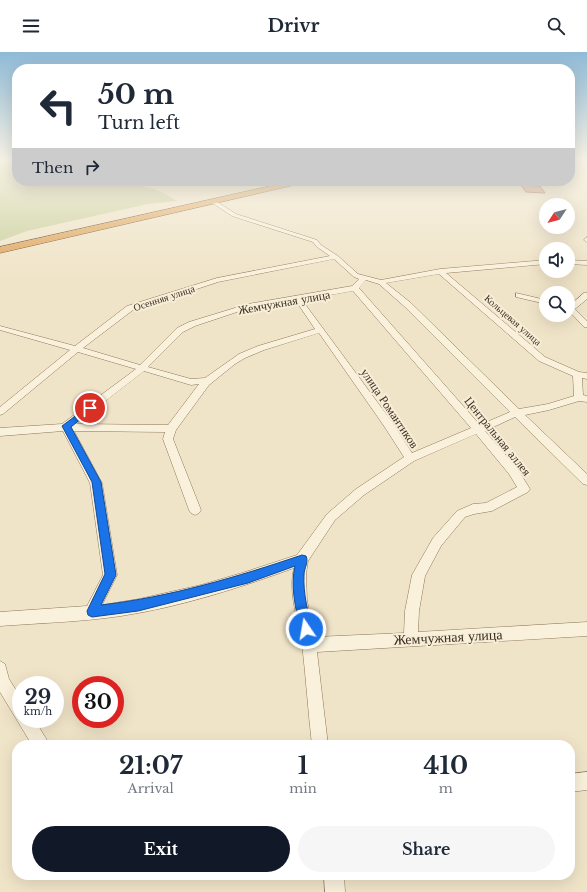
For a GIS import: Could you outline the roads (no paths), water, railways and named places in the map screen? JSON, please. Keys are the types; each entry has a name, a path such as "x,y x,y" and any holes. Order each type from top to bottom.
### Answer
{"highway":[{"path":"0,249 215,199"},
{"path":"0,249 221,199"}],"street":[{"path":"213,201 234,215 283,232 315,241 319,246 336,257 356,276 363,279 381,282 416,274 494,264 539,262"},
{"name":"Осенняя улица","path":"0,412 130,308 217,280 336,257"},
{"path":"575,262 587,263"},
{"name":"Кольцевая улица","path":"440,271 542,359 582,375 583,398"},
{"path":"355,288 363,279"},
{"name":"Центральная аллея","path":"381,282 408,305 587,481"},
{"name":"Центральная аллея","path":"355,288 513,471 524,489 488,508 473,509 461,514 437,542 419,575 412,611 411,639"},
{"name":"Жемчужная улица","path":"67,427 142,368 180,330 192,324 248,306 339,292 355,288"},
{"path":"519,294 539,300"},
{"path":"575,303 587,295"},
{"name":"улица Романтиков","path":"298,298 388,424 410,458 360,492 331,517 302,559"},
{"path":"575,315 587,325"},
{"path":"0,328 191,382 204,381 204,384"},
{"path":"194,510 168,439 171,429 204,384 241,356 281,341 308,335 320,330"},
{"path":"410,458 517,413 549,407 583,398"},
{"path":"0,432 67,427 171,429"},
{"path":"67,427 96,482 110,575 92,611"},
{"path":"0,619 92,611 146,604 248,578 302,559"},
{"path":"302,559 298,574 300,600 309,643 319,740"},
{"name":"Жемчужная улица","path":"309,643 320,645 587,630"},
{"path":"0,669 2,681 12,698"},
{"path":"31,728 39,740"},
{"path":"575,782 587,781"},
{"path":"335,880 336,892"}]}
